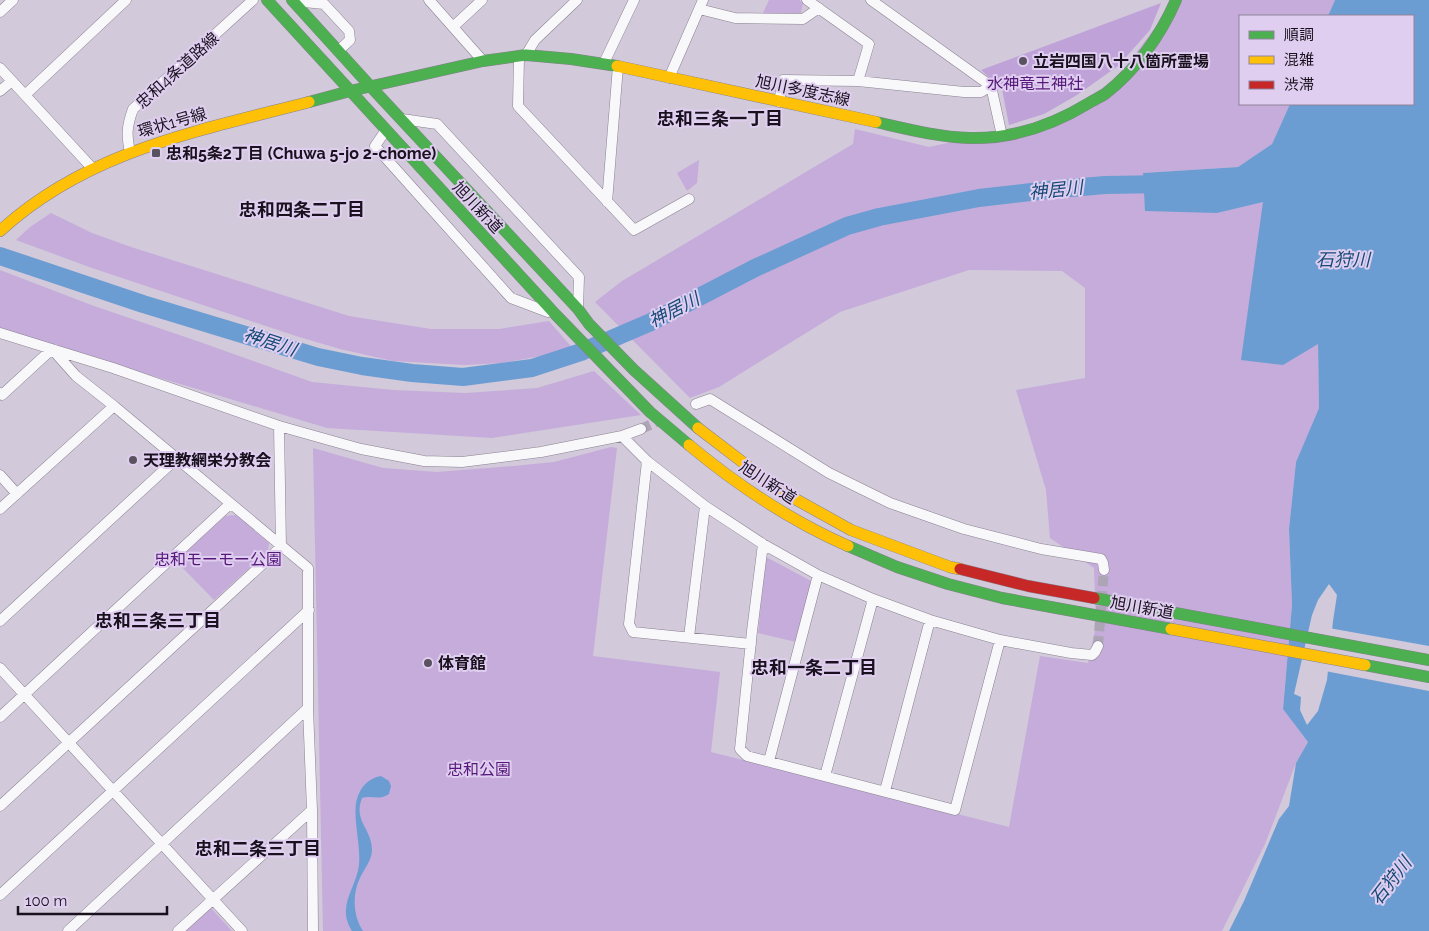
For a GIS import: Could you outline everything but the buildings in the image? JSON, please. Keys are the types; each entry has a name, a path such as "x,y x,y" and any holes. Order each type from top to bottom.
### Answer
{"main road":[{"name":"旭川新道","path":"267,0 616,378 650,412 708,461 775,508 842,543 897,567 948,584 1002,598 1429,677"},
{"name":"旭川新道","path":"292,0 634,370 694,425 779,490 851,530 950,566 1028,586 1429,660"},
{"name":"旭川多度志線","path":"371,87 483,60 523,56 571,58 604,63 932,134 970,138 1002,136 1038,128 1073,113 1105,94 1127,74 1148,48 1169,16 1176,0"},
{"name":"環状1号線","path":"0,231 37,201 66,183 130,152 167,139 371,87"}],"street":[{"path":"0,12 13,0"},
{"path":"25,95 126,0"},
{"name":"忠和4条道路線","path":"130,152 126,136 133,109 253,0"},
{"path":"292,0 324,4 348,31 350,40 338,51"},
{"path":"429,0 483,60"},
{"path":"454,26 482,0"},
{"path":"577,0 535,40 523,56 518,106 634,230 689,199"},
{"path":"604,63 634,0"},
{"path":"807,0 869,44 858,81"},
{"path":"871,0 991,86 1002,136"},
{"path":"668,78 701,5 735,18 803,18 818,8"},
{"path":"607,202 618,66"},
{"path":"0,68 92,169"},
{"path":"779,102 783,80 858,81 964,92 981,92 991,86"},
{"path":"0,91 12,81"},
{"path":"401,119 437,124 579,277 578,309"},
{"path":"386,130 375,146 511,298 556,315"},
{"path":"0,333 113,368 279,426 361,449 424,461 462,462 532,453 622,436 641,429"},
{"path":"0,393 2,395 52,349"},
{"path":"52,349 76,376 308,568 308,708 312,810 313,931"},
{"path":"696,404 710,399 829,473 890,503 964,529 1041,549 1101,559 1104,570"},
{"path":"0,509 114,406"},
{"path":"0,806 281,547 279,426"},
{"path":"622,436 647,461 705,506 763,544 818,575 873,599 930,620 1000,640 1092,656 1098,646"},
{"path":"0,621 176,459"},
{"path":"647,461 629,624 633,632 751,644"},
{"path":"0,475 17,494"},
{"path":"0,717 230,504"},
{"path":"689,637 705,506"},
{"path":"763,544 740,749 747,756 955,810 1000,640"},
{"path":"769,761 818,575"},
{"path":"825,776 873,599"},
{"path":"0,896 309,610"},
{"path":"884,791 930,620"},
{"path":"0,668 242,931"},
{"path":"68,931 308,708"},
{"path":"178,931 312,810"}],"green space":[{"path":"769,0 799,0 803,3 801,13 763,13"},
{"name":"忠和公園","path":"1176,0 1335,0 1328,15 1239,15 1239,105 1290,105 1272,144 1238,167 1144,173 1217,213 1263,201 1318,343 1319,408 1296,462 1289,529 1292,605 1283,708 1308,742 1296,763 1265,844 1222,931 323,931 313,448 383,468 437,472 554,462 611,447 617,448 593,656 720,672 711,752 1009,827 1040,656 1088,663 1096,626 1094,568 1050,538 1046,490 1016,390 1085,378 1085,288 1062,271 969,270 840,312 719,387 690,398 595,302 622,281 853,144 855,129 929,147 970,138 1002,136 1105,94"},
{"name":"水神竜王神社","path":"1161,3 1150,30 1118,66 1077,95 1044,114 1009,125 1002,89 981,70"},
{"path":"699,160 697,183 687,191 677,173"},
{"path":"51,213 92,233 131,247 349,316 431,329 499,329 549,321 574,350 502,363 465,365 393,361 340,349 92,268 16,240 30,227"},
{"path":"0,270 94,306 312,382 393,390 465,393 537,388 594,371 641,415 492,438 327,428 0,330"},
{"name":"忠和モーモー公園","path":"236,515 269,543 268,551 214,600 176,561 225,516"},
{"path":"766,557 813,582 796,642 758,633"},
{"path":"211,908 232,931 186,931"}],"water":[{"name":"石狩川","path":"1335,0 1429,0 1429,931 1229,931 1279,819 1289,806 1296,763 1308,742 1283,709 1292,605 1289,529 1296,462 1319,408 1318,344 1283,365 1241,360 1263,202 1217,213 1145,211 1143,173 1238,167 1272,144 1290,105 1414,105 1414,15 1328,15","holes":["1329,584 1337,595 1327,680 1318,711 1307,725 1300,710 1301,697 1294,694 1312,615 1318,600"]},
{"path":"381,776 389,781 391,786 389,794 379,798 362,798 360,806 361,819 369,836 372,854 357,884 355,898 357,919 363,931 352,931 346,914 346,905 359,865 356,822 358,795 369,781"}],"pier":[{"path":"1329,628 1429,646 1429,691 1325,671"}],"waterway":[{"name":"神居川","path":"0,256 143,304 318,357 412,373 463,377 532,368 581,352 651,322 755,268 847,226 879,217 979,198 1048,190 1105,185 1167,184"}],"tunnel":[{"path":"641,429 663,419"},
{"path":"1098,646 1104,570"}],"traffic: fast":[{"path":"267,0 556,315 650,412 689,445"},
{"path":"292,0 578,309 589,324 634,370 698,428"},
{"path":"876,122 934,134 970,138 1001,136 1047,124 1075,111 1116,85 1137,63 1155,39 1176,0"},
{"path":"309,102 483,61 526,55 617,66"},
{"path":"848,546 897,567 948,584 1002,598 1171,629"},
{"path":"1094,598 1429,660"},
{"path":"1365,665 1429,677"}],"traffic: slow":[{"path":"617,66 876,122"},
{"path":"0,231 34,204 69,181 107,163 185,134 309,102"},
{"path":"698,428 779,490 851,530 960,569"},
{"path":"689,445 745,488 785,514 848,546"},
{"path":"1171,629 1365,665"}],"traffic: jam":[{"path":"960,569 1028,586 1094,598"}],"place":[{"name":"立岩四国八十八箇所霊場","path":"1023,61"},
{"name":"忠和5条2丁目 (Chuwa 5-jo 2-chome)","path":"156,153"},
{"name":"天理教網栄分教会","path":"133,460"},
{"name":"体育館","path":"428,663"}],"district":[{"name":"忠和三条一丁目","path":"720,119"},
{"name":"忠和四条二丁目","path":"302,210"},
{"name":"忠和三条三丁目","path":"158,621"},
{"name":"忠和一条二丁目","path":"814,668"},
{"name":"忠和二条三丁目","path":"258,849"}]}
